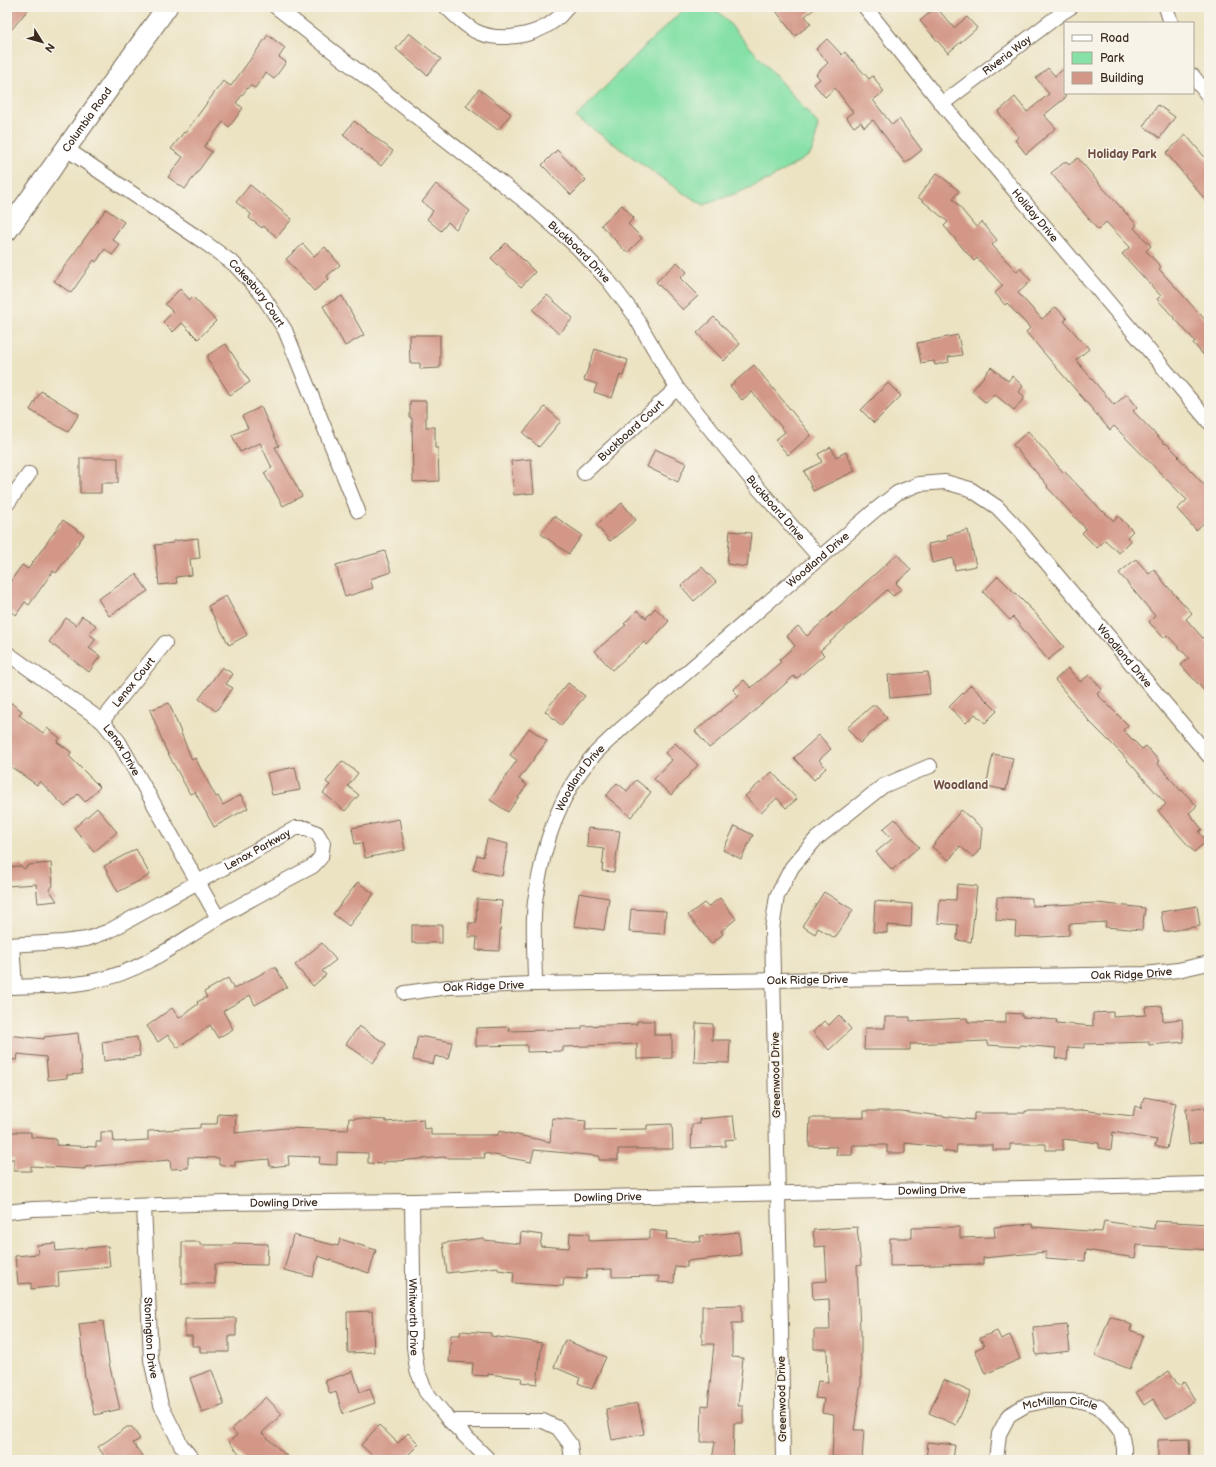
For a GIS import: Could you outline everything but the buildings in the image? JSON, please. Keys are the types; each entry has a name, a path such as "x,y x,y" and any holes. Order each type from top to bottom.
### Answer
{"main road":[{"name":"Columbia Road","path":"7,231 167,7"}],"street":[{"name":"Buckboard Drive","path":"276,7 531,206 577,247 608,280 633,313 677,388 759,489 820,558"},
{"path":"446,7 473,30 486,35 500,37 526,35 549,25 567,7"},
{"name":"Holiday Drive","path":"865,7 942,104 1209,422"},
{"name":"Riveria Way","path":"942,104 1071,7"},
{"path":"1166,7 1171,22"},
{"path":"1194,77 1209,97"},
{"name":"Cokesbury Court","path":"65,148 234,264 261,293 285,330 358,511"},
{"name":"Buckboard Court","path":"584,473 677,388"},
{"path":"7,504 29,474"},
{"name":"Woodland Drive","path":"535,984 535,902 542,861 554,822 569,789 593,756 622,728 874,511 897,493 919,484 945,482 970,489 997,507 1020,531 1208,755"},
{"name":"Lenox Court","path":"102,721 165,643"},
{"name":"Lenox Drive","path":"7,653 102,721 119,742 197,882"},
{"name":"Greenwood Drive","path":"783,1460 772,929 777,896 792,867 816,839 883,786 930,766"},
{"name":"Lenox Parkway","path":"296,828 306,828 317,833 323,843 321,857 313,866 218,918 150,960 123,973 99,980 75,984 11,987 10,945 87,939 115,928 296,828"},
{"path":"197,882 218,918"},
{"name":"Oak Ridge Drive","path":"405,993 448,987 535,984 1145,974 1178,970 1209,963"},
{"name":"Dowling Drive","path":"7,1212 33,1209 226,1203 412,1202 1209,1184"},
{"name":"Whitworth Drive","path":"412,1202 414,1347 417,1370 426,1392 450,1422 489,1460"},
{"name":"Stonington Drive","path":"144,1206 151,1360 161,1405 181,1445 193,1460"},
{"name":"McMillan Circle","path":"996,1460 999,1434 1009,1415 1026,1405 1045,1400 1082,1401 1099,1407 1121,1432 1124,1448 1124,1460"},
{"path":"450,1422 543,1421 558,1428 570,1444 572,1460"}],"green space":[{"path":"694,9 719,12 818,124 814,146 810,155 770,179 704,205 680,191 576,117 646,45 683,10"}],"district":[{"name":"Holiday Park","path":"1122,154"},
{"name":"Woodland","path":"961,785"}]}
